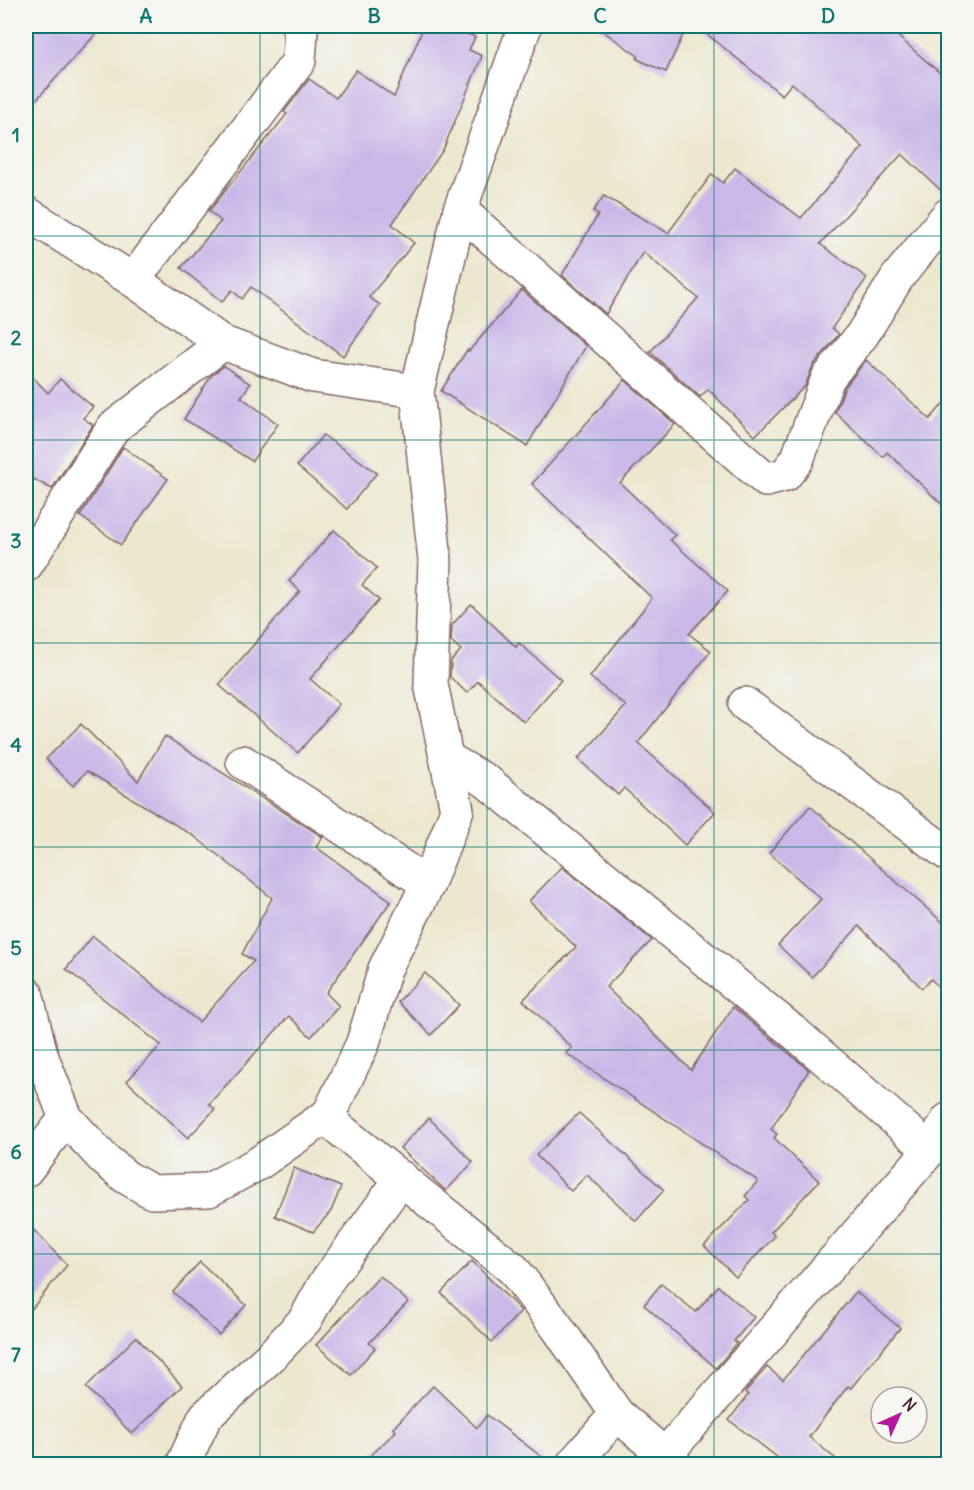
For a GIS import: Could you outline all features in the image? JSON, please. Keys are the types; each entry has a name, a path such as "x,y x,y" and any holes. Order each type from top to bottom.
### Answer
{"street":[{"path":"133,280 299,61 302,32 298,26"},
{"path":"26,993 41,1055 66,1118 104,1159 126,1177 152,1192 209,1190 259,1163 329,1114 363,1043 386,969 428,884 457,810 431,684 435,561 417,391 460,210 525,26"},
{"path":"460,210 766,480 785,475 797,460 828,378 862,335 897,278 948,214"},
{"path":"26,213 133,280 223,343 314,376 417,391"},
{"path":"26,565 113,428 223,343"},
{"path":"745,704 948,854"},
{"path":"448,759 486,782 789,1028 930,1150"},
{"path":"243,762 428,884"},
{"path":"329,1114 337,1127 513,1269 557,1327 616,1414 670,1460 930,1150 948,1120"},
{"path":"26,1170 66,1118"},
{"path":"183,1464 205,1417 271,1356 305,1320 326,1282 402,1178"},
{"path":"573,1464 616,1414"}],"building":[{"path":"26,26 103,26 26,111"},
{"path":"424,26 448,26 475,37 469,50 482,56 443,150 392,224 414,243 369,297 380,305 343,356 251,287 242,299 232,290 222,302 181,268 221,221 209,211 287,114 284,112 309,79 336,98 356,70 394,97"},
{"path":"596,26 687,26 666,72 637,59 638,56"},
{"path":"697,26 886,26 948,80 948,197 902,154 820,244 867,278 832,328 839,334 813,366 805,386 755,436 708,389 700,397 650,352 698,298 643,252 606,314 562,275 598,215 593,211 604,196 668,233 712,174 723,183 735,168 801,218 863,147 792,83 782,95"},
{"path":"522,290 586,346 527,446 441,391 467,350 469,351"},
{"path":"866,360 930,419 948,399 948,510 887,452 883,457 835,412 845,387"},
{"path":"224,366 250,384 241,397 278,424 252,461 184,419 211,376"},
{"path":"26,370 48,393 60,379 93,407 83,418 93,425 52,489 26,475"},
{"path":"625,380 675,424 620,483 675,535 670,540 728,591 689,634 711,651 638,743 715,812 685,845 624,788 618,795 578,759 626,706 590,677 652,598 532,484"},
{"path":"323,435 377,473 347,509 297,466"},
{"path":"123,447 168,479 121,545 80,516"},
{"path":"334,530 377,568 362,585 379,600 310,679 339,704 298,753 219,685 300,591 289,581"},
{"path":"471,604 516,647 519,643 561,680 524,722 478,681 467,693 450,677 451,661 461,650 451,641 452,625"},
{"path":"81,724 138,781 165,736 323,837 316,847 391,901 326,993 339,1006 311,1037 289,1016 209,1104 215,1109 188,1138 127,1081 161,1045 66,969 93,936 199,1022 254,961 242,954 272,898 194,836 87,771 73,786 46,759"},
{"path":"810,806 948,927 948,997 931,979 922,988 859,926 812,977 778,945 821,899 769,853"},
{"path":"562,867 652,940 606,987 691,1070 733,1007 809,1070 771,1129 777,1134 774,1138 819,1181 771,1232 775,1236 736,1277 704,1246 749,1200 745,1196 758,1181 566,1053 572,1048 523,1000 576,947 529,901"},
{"path":"425,973 459,1005 431,1035 398,1002"},
{"path":"579,1113 664,1190 636,1221 587,1175 571,1191 536,1155"},
{"path":"429,1118 473,1162 446,1191 400,1148"},
{"path":"294,1168 341,1187 331,1211 313,1232 275,1216"},
{"path":"26,1222 67,1265 26,1316"},
{"path":"472,1261 521,1311 492,1342 441,1293"},
{"path":"200,1262 246,1305 219,1335 173,1292"},
{"path":"380,1276 408,1302 369,1343 375,1348 351,1375 316,1345"},
{"path":"661,1284 696,1312 718,1286 754,1317 734,1341 737,1343 716,1368 644,1305"},
{"path":"856,1292 900,1328 851,1388 848,1386 809,1437 842,1464 786,1464 729,1420 748,1395 745,1392 767,1367 783,1380"},
{"path":"136,1337 182,1386 132,1434 86,1387"},
{"path":"433,1386 477,1428 487,1415 551,1464 362,1464 396,1431 393,1428"}]}
